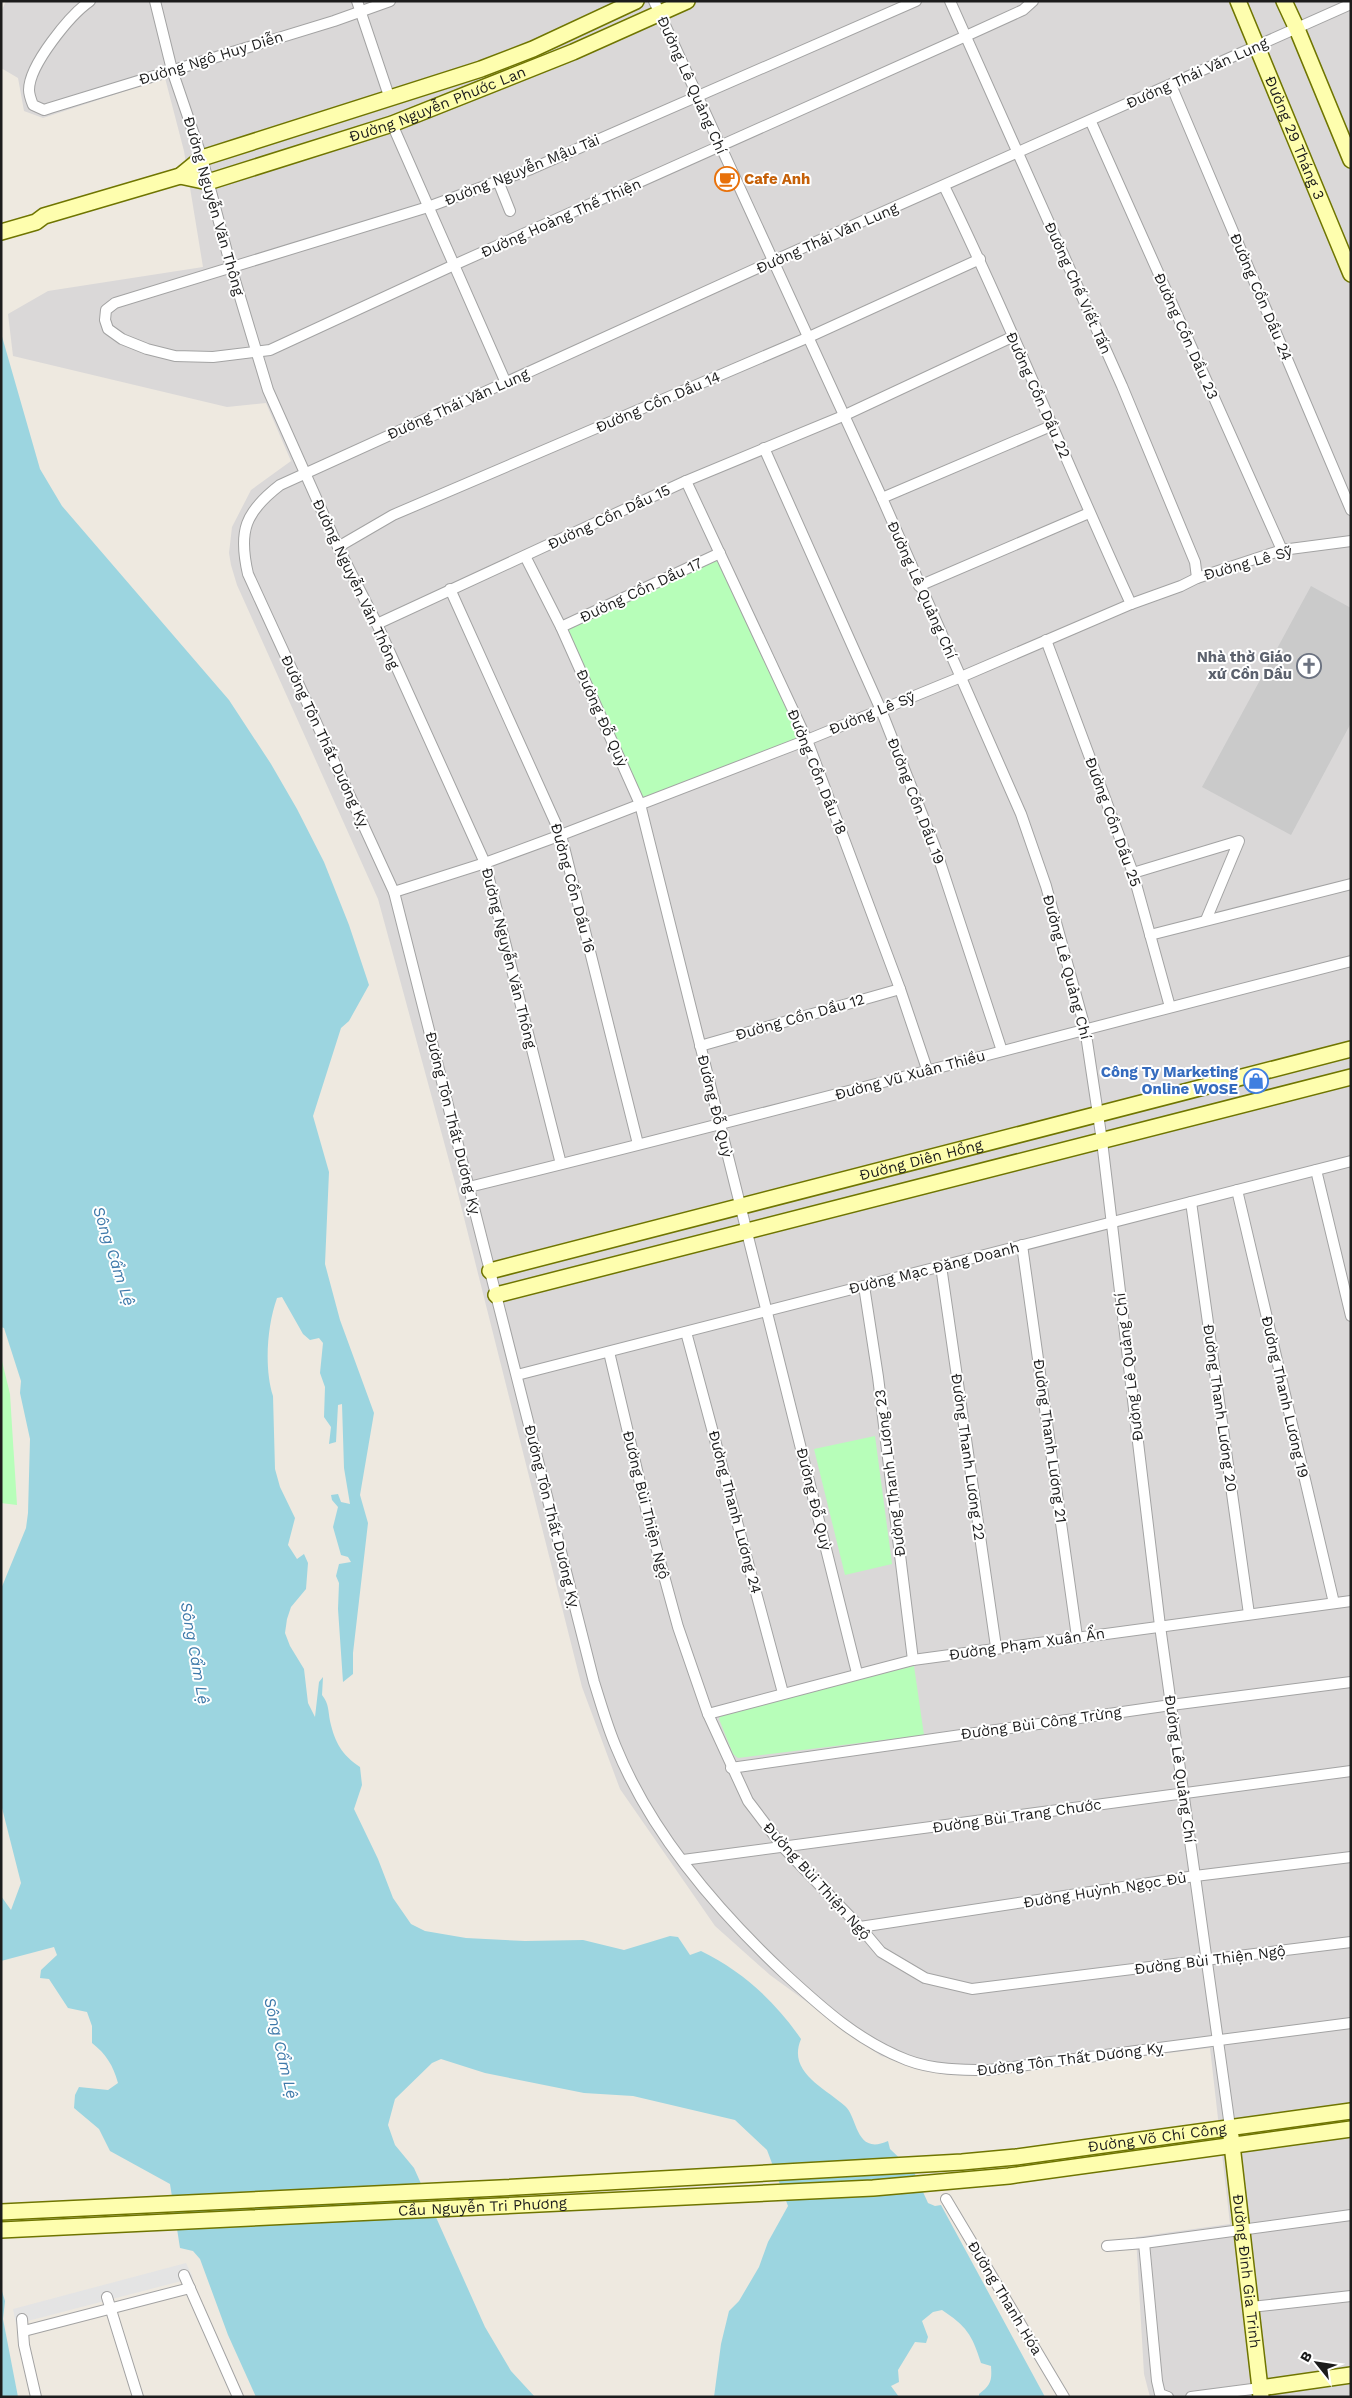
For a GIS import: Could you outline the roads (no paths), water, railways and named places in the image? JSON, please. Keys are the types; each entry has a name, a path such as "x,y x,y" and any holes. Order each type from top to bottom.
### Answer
{"main road":[{"name":"Đường Nguyễn Phước Lan","path":"44,216 180,176 202,158 481,69 534,49 636,1"},
{"name":"Đường Nguyễn Phước Lan","path":"180,176 208,182 392,124 530,70 657,7 687,1"},
{"name":"Đường 29 Tháng 3","path":"1238,1 1351,274"},
{"path":"1284,1 1351,160"},
{"path":"1,224 35,215 44,216"},
{"path":"1,232 36,222 44,216"},
{"name":"Đường Diên Hồng","path":"490,1271 1351,1049"},
{"name":"Đường Diên Hồng","path":"496,1296 1351,1077"},
{"name":"Đường Võ Chí Công","path":"962,2162 1351,2111"},
{"name":"Đường Đinh Gia Trinh","path":"1230,2127 1240,2229 1261,2392"},
{"name":"Đường Võ Chí Công","path":"964,2180 1010,2176 1351,2129"},
{"name":"Cầu Nguyễn Tri Phương","path":"1,2212 500,2188 962,2162"},
{"name":"Cầu Nguyễn Tri Phương","path":"1,2230 873,2188 964,2180"},
{"path":"1261,2392 1351,2375"}],"street":[{"name":"Đường Ngô Huy Diễn","path":"90,1 54,39 40,60 28,88 33,105 44,110 172,70 359,6 390,1"},
{"name":"Đường Nguyễn Văn Thông","path":"155,1 172,70 202,158 231,267 281,423 338,547 377,624 485,863 562,1164"},
{"name":"Đường Nguyễn Mậu Tài","path":"115,303 428,207 498,181 697,98 916,1"},
{"name":"Đường Chế Viết Tấn","path":"950,1 1122,386 1195,562 1197,578"},
{"name":"Đường Hoàng Thế Thiện","path":"115,303 106,310 105,320 108,329 122,339 147,349 175,356 203,356 270,350 454,265 720,148 1023,10 1033,1"},
{"name":"Đường Thái Văn Lung","path":"304,473 1351,4"},
{"path":"359,6 390,99"},
{"name":"Đường Lê Quảng Chí","path":"657,7 697,98 882,498 919,586 1021,814 1046,886 1085,1028 1102,1140 1160,1626 1230,2127"},
{"name":"Đường Cồn Dầu 24","path":"1171,85 1351,510"},
{"name":"Đường Cồn Dầu 23","path":"1091,122 1282,550"},
{"path":"392,124 506,383"},
{"path":"498,181 510,211"},
{"name":"Đường Cồn Dầu 22","path":"944,186 980,259 1012,337 1131,604"},
{"name":"Đường Cồn Dầu 14","path":"338,547 393,515 809,337 980,259"},
{"name":"Đường Cồn Dầu 15","path":"377,624 686,481 843,416 1012,337"},
{"path":"882,498 1051,426"},
{"name":"Đường Cồn Dầu 19","path":"764,448 881,710 935,847 1002,1051"},
{"name":"Đường Tôn Thất Dương Kỵ","path":"304,473 280,485 261,500 246,525 242,550 248,574 394,892 594,1682 616,1748 647,1808 718,1907 822,2009 862,2038 908,2060 953,2070 989,2070 1351,2023"},
{"name":"Đường Cồn Dầu 18","path":"686,481 807,740 900,989 928,1072"},
{"path":"919,586 1089,512"},
{"name":"Đường Lê Sỹ","path":"394,892 485,863 807,740 961,678 1046,640 1197,578 1282,550 1351,541"},
{"name":"Đường Cồn Dầu 17","path":"561,626 720,553"},
{"name":"Đường Đỗ Quỳ","path":"525,556 561,626 640,804 857,1673"},
{"name":"Đường Cồn Dầu 16","path":"450,589 561,835 638,1144"},
{"name":"Đường Cồn Dầu 25","path":"1046,640 1134,873 1170,1007"},
{"path":"1134,873 1238,841 1206,920"},
{"path":"1150,935 1351,884"},
{"name":"Đường Vũ Xuân Thiều","path":"469,1186 928,1072 1085,1028 1351,961"},
{"name":"Đường Cồn Dầu 12","path":"700,1046 900,989"},
{"name":"Đường Mạc Đăng Doanh","path":"516,1375 1022,1245 1112,1224 1351,1161"},
{"path":"1316,1170 1351,1316"},
{"name":"Đường Thanh Lương 19","path":"1237,1190 1334,1603"},
{"name":"Đường Thanh Lương 20","path":"1191,1202 1249,1614"},
{"name":"Đường Thanh Lương 21","path":"1022,1245 1077,1637"},
{"name":"Đường Thanh Lương 22","path":"941,1266 996,1648"},
{"name":"Đường Thanh Lương 23","path":"864,1286 878,1377 913,1660"},
{"name":"Đường Thanh Lương 24","path":"686,1332 784,1693"},
{"name":"Đường Bùi Thiện Ngộ","path":"608,1352 652,1531 678,1627 708,1714 731,1768 748,1801 783,1847 860,1927 881,1952 925,1978 972,1989 1351,1942"},
{"name":"Đường Phạm Xuân Ẩn","path":"708,1714 857,1673 913,1660 1351,1601"},
{"name":"Đường Bùi Công Trừng","path":"731,1768 1171,1705 1351,1682"},
{"name":"Đường Bùi Trang Chước","path":"683,1860 1351,1771"},
{"name":"Đường Huỳnh Ngọc Đủ","path":"860,1927 1195,1876 1351,1856"},
{"name":"Đường Thanh Hóa","path":"946,2199 1064,2397"},
{"path":"1107,2246 1144,2243 1351,2215"},
{"path":"1144,2243 1157,2381 1164,2396"},
{"path":"184,2275 238,2397"},
{"path":"24,2331 190,2288"},
{"path":"1251,2307 1351,2296"},
{"path":"107,2297 138,2397"},
{"path":"22,2319 24,2345 36,2397"},
{"path":"1191,2397 1261,2392"}],"water":[{"name":"Sông Cẩm Lệ","path":"1,333 40,469 62,506 229,700 271,764 324,862 349,925 369,985 349,1021 341,1028 313,1116 329,1172 325,1264 340,1320 374,1413 360,1495 368,1523 353,1653 353,1674 343,1682 338,1609 339,1583 336,1576 339,1564 351,1562 348,1557 341,1555 333,1527 338,1507 332,1500 331,1495 338,1494 341,1502 350,1504 344,1468 342,1404 338,1405 336,1442 329,1444 331,1427 324,1417 325,1387 320,1373 323,1343 319,1338 310,1340 303,1334 282,1297 277,1298 271,1321 268,1373 273,1396 275,1469 280,1487 295,1518 288,1545 297,1559 304,1554 308,1563 306,1589 291,1607 285,1633 290,1646 304,1669 308,1703 315,1717 319,1682 323,1677 322,1695 327,1704 334,1736 348,1758 360,1767 362,1785 354,1809 378,1859 393,1898 411,1924 425,1931 466,1938 525,1941 583,1940 624,1950 670,1936 678,1937 690,1955 701,1951 744,1978 769,2000 801,2039 798,2051 799,2061 803,2070 818,2085 845,2106 863,2139 869,2143 877,2144 888,2141 890,2149 914,2172 928,2203 935,2206 941,2205 1045,2397 979,2397 979,2394 990,2382 991,2366 981,2363 971,2338 963,2326 942,2310 933,2312 922,2321 928,2337 926,2343 915,2342 898,2370 899,2382 891,2386 899,2397 714,2397 721,2344 729,2311 739,2301 759,2267 768,2242 788,2206 767,2150 735,2120 633,2096 584,2093 485,2073 441,2059 432,2063 395,2099 388,2125 395,2145 414,2168 485,2327 511,2371 535,2397 256,2397 228,2335 200,2259 193,2251 180,2248 170,2184 110,2151 99,2129 74,2108 75,2095 79,2087 108,2090 118,2083 108,2060 92,2043 92,2026 87,2012 68,2008 49,1979 40,1978 41,1970 57,1955 54,1947 1,1961 1,1896 11,1910 21,1883 1,1804 1,1589 26,1528 30,1439 20,1393 21,1381 4,1328 1,1327"},
{"path":"1,2288 5,2301 3,2319 18,2397 1,2397"}],"place":[{"name":"Cafe Anh","path":"727,179"},
{"name":"Nhà thờ Giáo xứ Cồn Dầu","path":"1309,666"},
{"name":"Công Ty Marketing Online WOSE","path":"1256,1081"}]}
